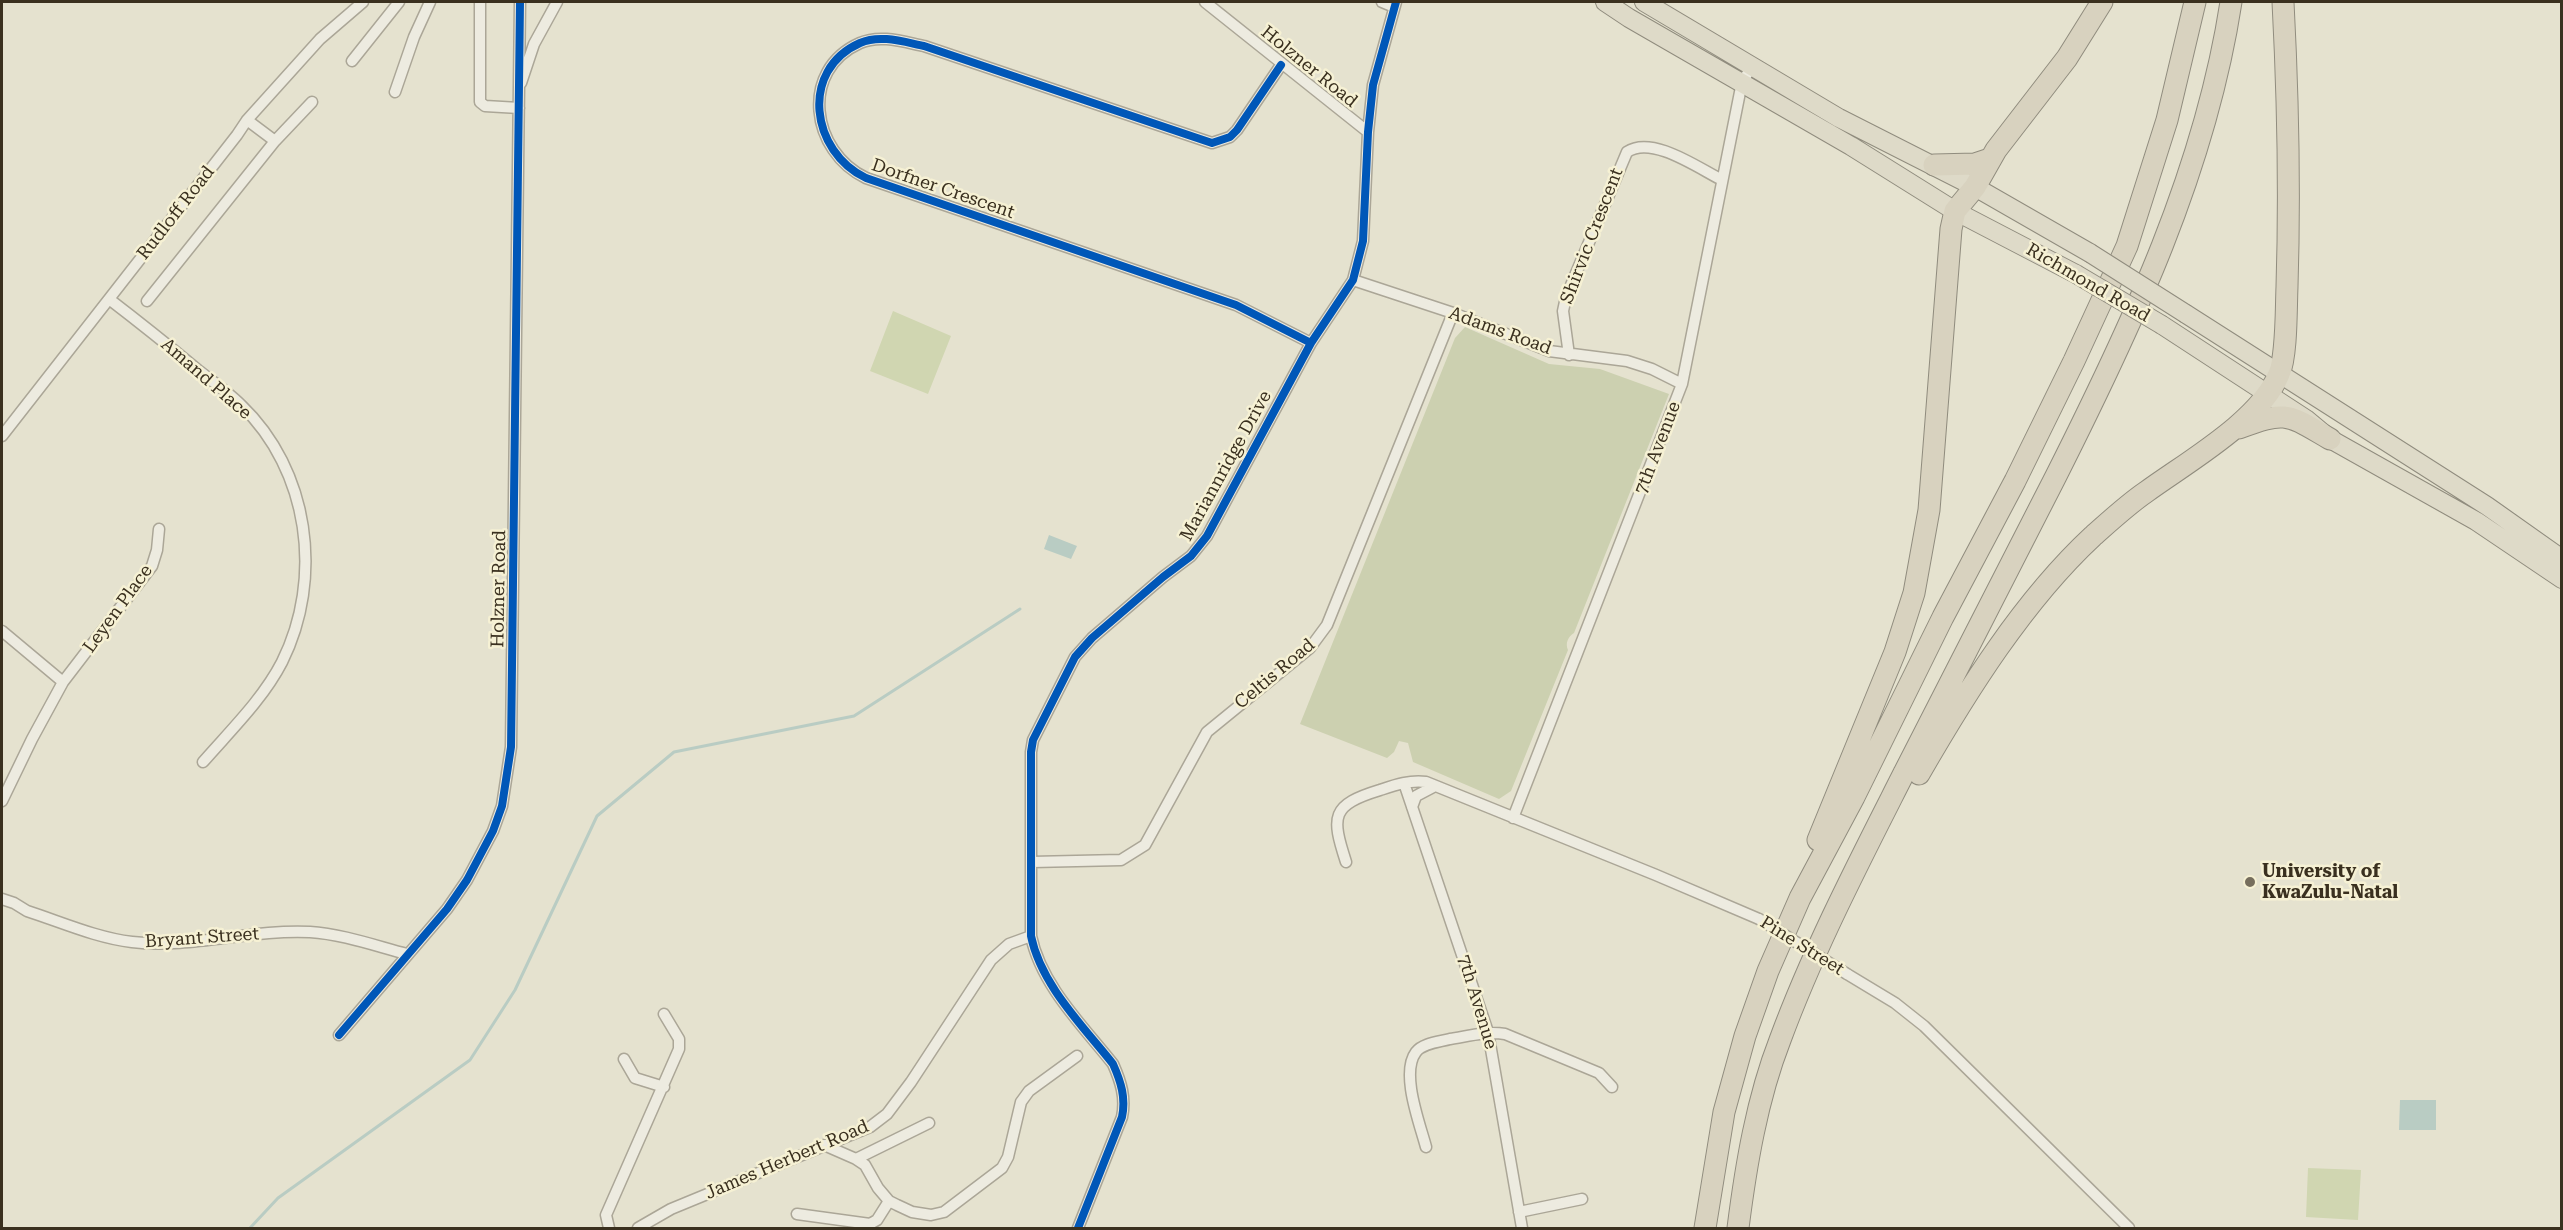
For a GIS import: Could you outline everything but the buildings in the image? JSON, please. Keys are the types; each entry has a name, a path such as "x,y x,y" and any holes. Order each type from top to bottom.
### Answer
{"highway":[{"name":"Richmond Road","path":"1605,2 1955,211 2076,274 2162,325 2306,419 2330,439 2476,521 2562,579"},
{"name":"Richmond Road","path":"1644,2 1839,118 1935,165 2090,253 2487,506 2562,559"},
{"path":"1800,897 1809,861 1894,652 1914,594 1929,510 1951,229 1955,211 1975,187 1990,159 2067,58 2102,2"},
{"path":"1705,1228 1724,1112 1768,971 1800,897 1854,797 1943,616 2015,481 2127,246 2167,120 2195,2"},
{"path":"1738,1228 1754,1130 1779,1041 1833,916 2107,375 2153,272 2176,213 2200,138 2231,2"},
{"path":"1833,916 1848,905 1903,802 1976,681 2058,572 2093,537 2142,494 2233,430 2267,395 2280,373 2286,324 2289,234 2288,108 2283,2"},
{"path":"1935,165 1974,164 1990,159"},
{"path":"2233,430 2280,415 2297,420 2330,439"}],"street":[{"name":"Rudloff Road","path":"2,436 247,120 320,39 363,2"},
{"path":"352,61 399,2"},
{"path":"395,92 414,37 430,2"},
{"path":"480,2 480,102 485,106 519,108"},
{"path":"510,2 518,33"},
{"path":"519,89 520,2"},
{"path":"545,2 551,15"},
{"name":"Holzner Road","path":"339,1035 447,909 477,863 493,831 507,782 511,747 519,89 534,44 557,2"},
{"name":"Holzner Road","path":"1205,2 1281,65 1368,132"},
{"path":"1382,2 1395,4"},
{"name":"Mariannridge Drive","path":"1078,1228 1122,1117 1123,1092 1113,1064 1052,985 1038,961 1031,936 1031,752 1037,730 1066,672 1083,647 1163,577 1191,556 1208,536 1311,343 1353,280 1363,241 1368,132 1373,85 1395,4"},
{"name":"Dorfner Crescent","path":"1281,65 1237,130 1230,137 1212,143 924,46 882,39 862,42 845,52 834,64 819,94 819,108 827,143 838,158 859,175 1236,305 1311,343"},
{"name":"7th Avenue","path":"1513,818 1682,384 1742,82 1753,65"},
{"path":"147,301 275,141 312,102"},
{"path":"247,120 275,141"},
{"name":"Shirvic Crescent","path":"1569,355 1563,311 1566,297 1621,160 1627,152 1634,147 1656,148 1722,180"},
{"name":"Adams Road","path":"1353,280 1453,313 1549,351 1627,361 1652,369 1682,384"},
{"name":"Amand Place","path":"109,299 241,405 274,443 290,474 299,504 306,582 297,625 281,663 253,705 203,762"},
{"name":"Celtis Road","path":"1032,862 1121,860 1145,845 1207,732 1310,648 1318,638 1327,625 1453,313"},
{"name":"Leyen Place","path":"2,801 63,682 152,566 157,550 159,529"},
{"path":"2,631 63,682"},
{"name":"Pine Street","path":"1404,783 1416,781 1435,786 1656,874 1759,919 1895,1003 1924,1026 2129,1228"},
{"path":"1347,862 1337,835 1337,823 1343,807 1360,796 1404,783"},
{"name":"7th Avenue","path":"1404,783 1488,1032 1522,1228"},
{"path":"1412,807 1416,796 1435,786"},
{"name":"Bryant Street","path":"2,899 27,911 131,942 181,942 244,935 310,932 407,954"},
{"name":"James Herbert Road","path":"638,1228 650,1225 671,1209 870,1127 887,1114 911,1082 991,960 1009,944 1031,936"},
{"path":"609,1228 606,1215 664,1088 680,1044 664,1014"},
{"path":"1426,1147 1412,1095 1410,1071 1416,1052 1425,1045 1488,1032 1505,1034 1599,1073 1612,1087"},
{"path":"824,1145 856,1159 865,1166 889,1201 912,1212 931,1215 944,1212 1002,1168 1008,1157 1021,1102 1029,1091 1077,1056"},
{"path":"624,1059 635,1078 664,1088"},
{"path":"856,1159 929,1123"},
{"path":"1519,1212 1582,1199"},
{"path":"797,1214 870,1224 877,1220 889,1201"}],"green space":[{"path":"893,311 951,336 928,394 870,371"},
{"path":"1465,327 1549,364 1600,369 1669,394 1574,633 1568,640 1568,650 1511,791 1499,799 1413,762 1408,743 1399,741 1394,752 1387,758 1300,724 1455,338"},
{"path":"2308,1168 2361,1170 2358,1220 2306,1217"}],"shaded area":[{"path":"1049,535 1077,546 1071,559 1044,549"},
{"path":"2400,1100 2436,1100 2436,1130 2399,1130"}],"waterway":[{"path":"250,1228 278,1198 470,1060 515,990 597,816 674,752 854,716 1020,609"}],"cycle path":[{"path":"339,1035 447,909 467,880 493,831 502,806 511,747 520,2"},
{"path":"1078,1228 1122,1117 1123,1097 1113,1064 1053,988 1036,954 1031,936 1031,752 1033,740 1075,657 1092,638 1191,556 1207,536 1311,343 1353,280 1363,241 1368,132 1373,85 1396,2"},
{"path":"1281,65 1237,130 1230,137 1212,143 924,46 884,39 868,40 840,55 827,72 821,91 820,111 824,131 833,150 847,166 866,178 1236,305 1311,343"}],"place":[{"name":"University of KwaZulu-Natal","path":"2250,882"}]}
